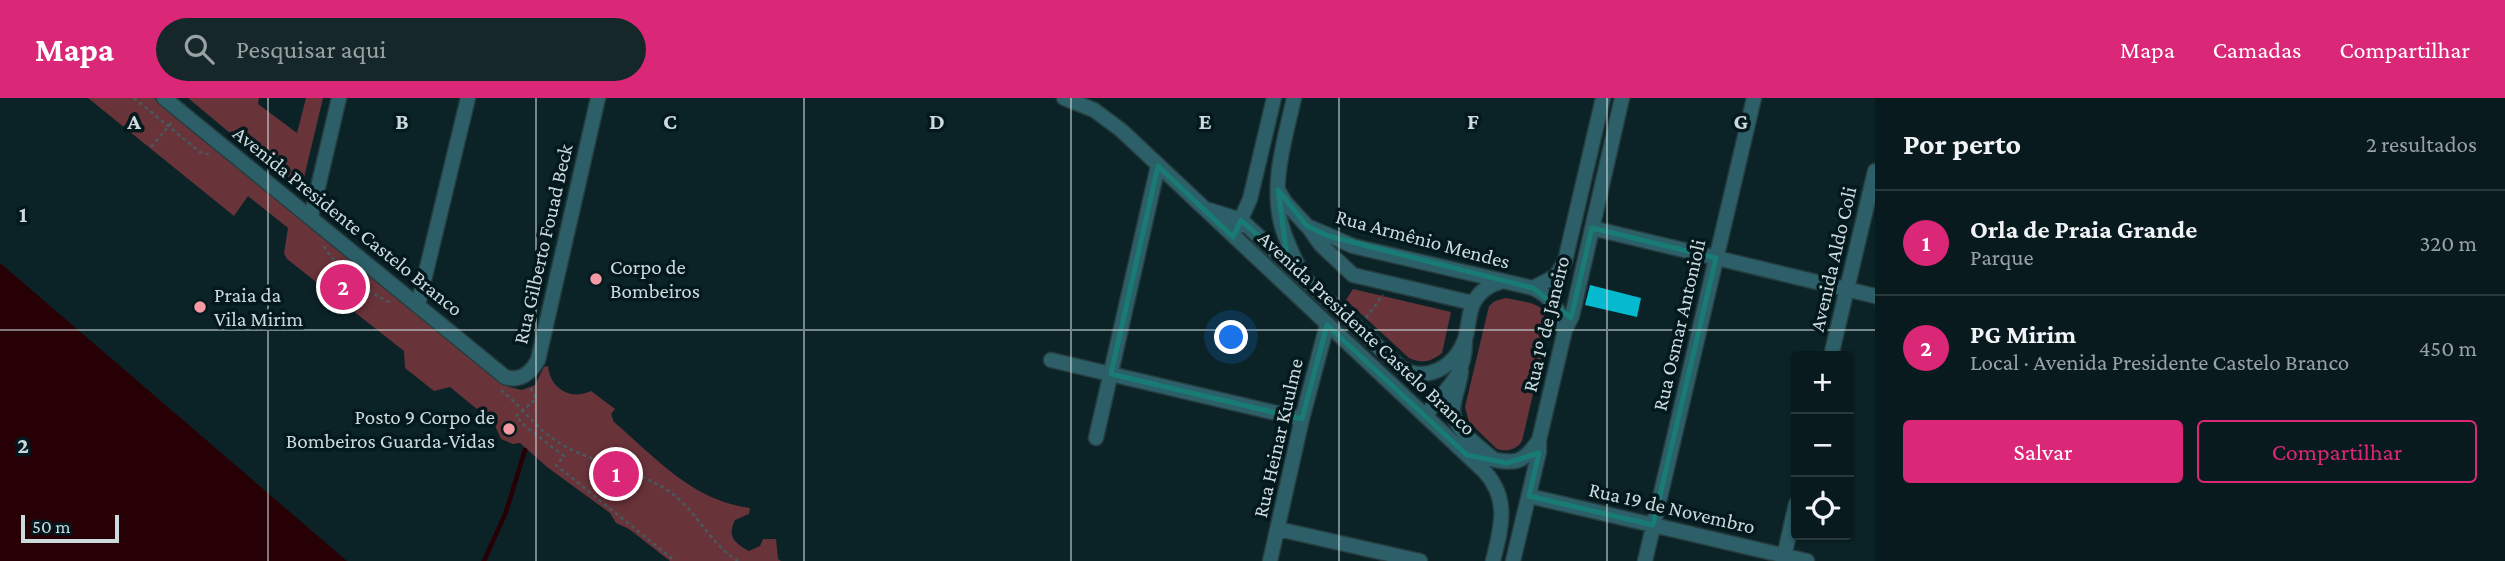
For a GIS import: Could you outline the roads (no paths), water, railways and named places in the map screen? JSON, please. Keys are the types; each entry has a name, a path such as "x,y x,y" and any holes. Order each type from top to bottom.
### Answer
{"street":[{"name":"Avenida Presidente Castelo Branco","path":"164,98 505,377"},
{"path":"312,217 339,98"},
{"path":"418,305 468,98"},
{"name":"Rua Gilberto Fouad Beck","path":"505,377 511,379 526,375 538,360 598,98"},
{"name":"Avenida Presidente Castelo Branco","path":"1064,98 1094,110 1108,120 1490,478 1502,503 1502,523 1493,561"},
{"path":"1233,237 1250,199 1273,98"},
{"path":"1294,98 1281,154 1278,183 1282,225 1303,277"},
{"name":"Rua 1º de Janeiro","path":"1565,261 1603,98"},
{"name":"Rua 1º de Janeiro","path":"1513,561 1539,452 1539,440 1565,330 1572,316 1622,98"},
{"name":"Rua Osmar Antonioli","path":"1645,561 1754,98"},
{"path":"1096,438 1158,166"},
{"name":"Avenida Aldo Coli","path":"1832,351 1875,172"},
{"name":"Rua Armênio Mendes","path":"1278,183 1285,202 1307,226 1353,246 1533,288 1556,276 1565,261"},
{"name":"Avenida Presidente Castelo Branco","path":"1204,209 1241,220 1408,372 1417,375 1439,371 1465,341"},
{"path":"1307,226 1321,246 1353,275 1473,303"},
{"path":"1592,228 1875,296"},
{"path":"1493,459 1456,421 1453,409 1460,384 1473,303 1486,289 1500,282"},
{"path":"1533,288 1545,294 1558,308 1565,330"},
{"name":"Rua Heinar Kuulme","path":"1270,561 1302,419 1327,325"},
{"path":"1051,360 1302,419"},
{"path":"1424,416 1461,371"},
{"path":"1467,455 1507,463 1517,461 1539,440"},
{"name":"Rua 19 de Novembro","path":"1529,496 1783,558 1807,561"},
{"path":"1783,558 1791,525"},
{"path":"1278,529 1420,561"}],"waterway":[{"path":"484,561 506,512 525,450"}],"place":[{"name":"Corpo de Bombeiros","path":"596,279"},
{"name":"PG Mirim","path":"343,287"},
{"name":"Praia da Vila Mirim","path":"200,307"},
{"name":"Posto 9 Corpo de Bombeiros Guarda-Vidas","path":"509,429"},
{"name":"Orla de Praia Grande","path":"616,474"}]}
